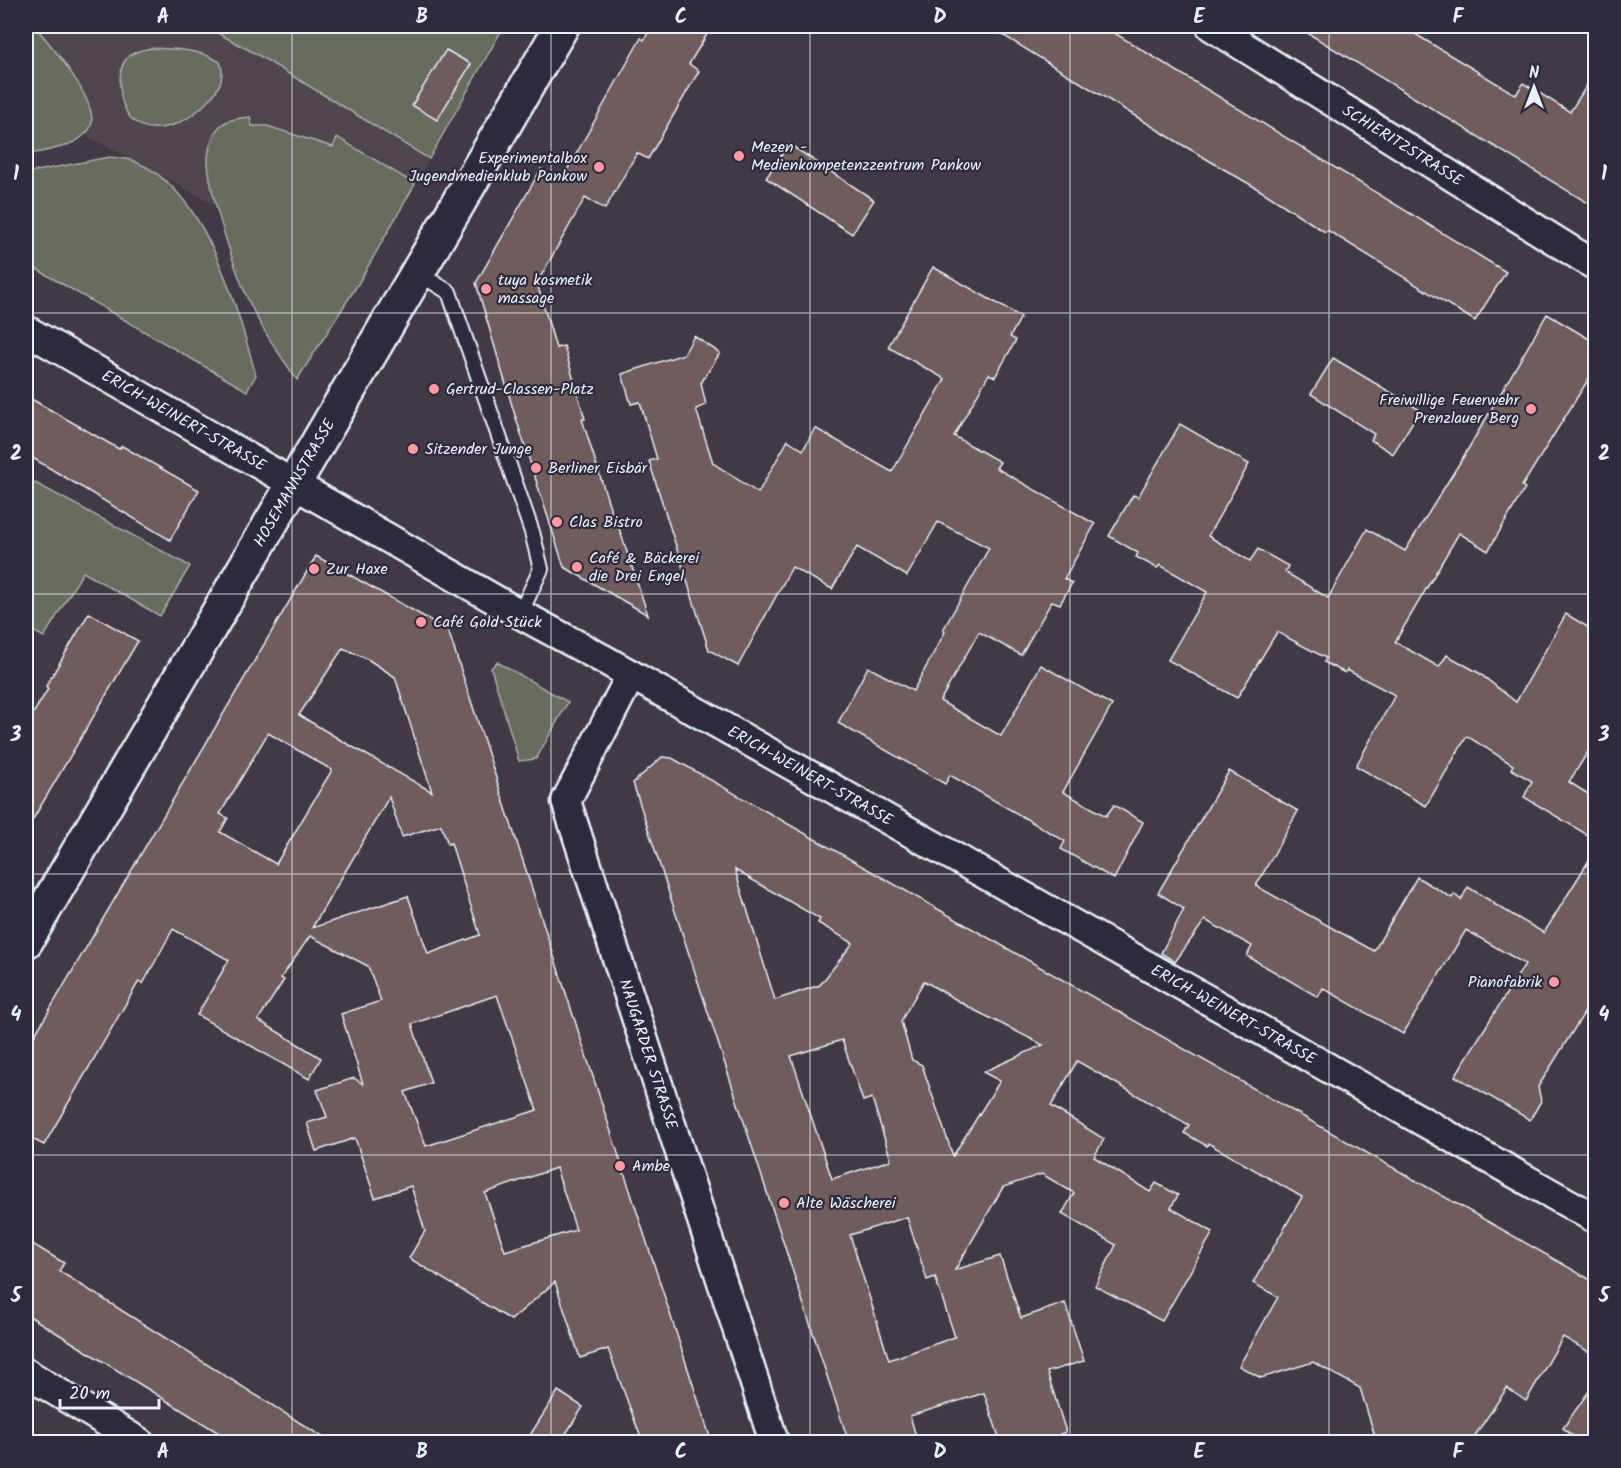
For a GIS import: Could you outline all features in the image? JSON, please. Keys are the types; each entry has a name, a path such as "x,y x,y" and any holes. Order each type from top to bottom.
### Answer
{"street":[{"name":"HOSEMANNSTRASSE","path":"26,941 562,26"},
{"name":"SCHIERITZSTRASSE","path":"1210,26 1596,266"},
{"name":"ERICH-WEINERT-STRASSE","path":"26,330 520,614 1596,1219"},
{"name":"NAUGARDER STRASSE","path":"632,675 566,801 774,1443"},
{"path":"26,1373 139,1443"}],"lane":[{"path":"418,273 449,292 532,532 541,569 520,614"}],"shaded area":[{"path":"26,26 504,26 358,284 135,161 26,104"}],"green space":[{"path":"26,26 35,26 70,71 85,97 92,121 87,133 78,140 56,149 26,155"},
{"path":"205,26 504,26 429,159 258,55"},
{"path":"151,48 187,50 204,54 220,62 222,68 220,84 210,98 194,114 166,127 153,128 141,125 130,118 123,105 120,82 124,62 134,53"},
{"path":"250,117 252,126 267,126 333,147 337,137 415,184 358,284 297,380 265,332 249,302 230,251 212,188 208,156 215,132 226,122"},
{"path":"109,157 133,161 161,176 182,198 200,224 216,254 228,286 256,375 247,391 26,263 26,173"},
{"path":"26,478 190,566 160,616 83,572 44,637 26,627"},
{"path":"497,662 568,702 536,759 519,761 491,668"}],"building":[{"path":"652,26 712,26 689,64 699,71 648,159 637,153 605,209 585,198 537,283 556,348 564,346 585,419 582,419 614,520 617,522 648,615 564,567 513,409 476,283 541,169 561,181 641,38 644,40"},
{"path":"988,26 1103,26 1506,272 1475,321"},
{"path":"1296,26 1402,26 1516,95 1523,83 1570,112 1596,71 1596,208"},
{"path":"446,50 471,64 437,120 412,105"},
{"path":"789,144 874,200 852,234 766,178"},
{"path":"933,267 1021,317 1010,337 1016,340 995,377 989,374 954,436 1000,462 996,468 1095,524 1064,579 1072,583 1060,604 1052,601 1021,655 979,632 940,701 1001,736 1041,665 1112,705 1063,792 1106,816 1114,805 1143,822 1114,879 1061,849 1065,841 950,775 945,784 838,723 868,667 913,691 945,632 943,630 989,548 938,522 907,576 857,547 832,589 792,567 738,666 709,650 649,461 657,459 640,402 631,404 622,374 684,354 694,336 720,353 701,383 706,405 696,409 713,463 758,493 788,440 803,450 815,428 892,472 945,379 888,347"},
{"path":"1547,314 1596,343 1596,367 1522,486 1525,488 1488,551 1459,533 1395,642 1439,667 1447,655 1479,673 1516,702 1566,614 1596,632 1596,739 1569,782 1596,799 1596,840 1524,797 1532,781 1511,769 1513,765 1467,736 1426,806 1356,766 1395,695 1347,670 1345,673 1324,662 1326,658 1277,632 1237,698 1168,660 1207,592 1160,565 1157,568 1136,557 1138,553 1109,536 1133,495 1138,497 1180,424 1249,464 1208,536 1250,561 1258,549 1288,566 1285,572 1328,598 1367,529 1405,551"},
{"path":"1333,358 1420,410 1393,454 1371,440 1374,434 1311,394"},
{"path":"26,396 119,449 122,446 199,490 170,540 26,454"},
{"path":"316,556 448,630 712,1443 643,1443 608,1349 580,1358 555,1282 511,1320 409,1258 425,1231 411,1186 375,1198 355,1138 316,1151 307,1123 327,1117 317,1090 354,1078 363,1084 341,1014 381,1001 368,966 310,936 281,978 284,980 258,1020 321,1058 309,1079 197,1015 229,960 173,929 143,984 139,981 44,1145 26,1136 26,1050","holes":["343,648 369,660 395,677 432,792 299,715","268,733 332,770 276,864 220,832 228,818 220,814","389,797 402,837 441,825 448,844 451,843 480,935 428,954 408,896 312,928","497,995 537,1110 426,1146 405,1092 431,1083 412,1024","556,1168 576,1230 505,1251 485,1193"]},
{"path":"89,613 138,641 26,831 26,725"},
{"path":"662,757 672,758 1596,1283 1596,1356 1563,1337 1526,1401 1507,1388 1470,1443 1377,1443 1360,1388 1313,1362 1261,1378 1239,1366 1278,1297 1253,1283 1302,1197 1208,1143 1207,1146 1184,1133 1189,1125 1077,1061 1051,1106 1104,1139 1094,1157 1150,1192 1156,1183 1178,1195 1171,1208 1213,1232 1162,1321 1095,1286 1116,1245 1062,1214 1074,1193 1042,1174 1003,1187 955,1270 1000,1256 1021,1318 1065,1303 1084,1361 1047,1372 1066,1432 1060,1434 1063,1443 1001,1443 984,1393 910,1416 918,1443 849,1443 633,783","holes":["735,870 820,919 818,923 853,943 820,985 775,1000","924,981 974,1010 1043,1045 983,1072 1000,1081 953,1156 922,1065 912,1060 901,1021","842,1040 863,1101 872,1098 891,1160 832,1179 791,1056","907,1217 927,1280 935,1277 955,1337 889,1360 850,1235"]},
{"path":"1229,771 1298,811 1256,886 1374,951 1417,877 1452,898 1454,894 1461,900 1468,887 1544,933 1596,849 1596,994 1538,1087 1541,1101 1530,1120 1455,1076 1525,964 1466,930 1403,1034 1323,988 1318,997 1247,956 1252,946 1205,920 1175,962 1161,953 1184,909 1158,893"},
{"path":"26,1240 64,1263 59,1271 332,1443 235,1443 26,1314"},
{"path":"1596,1381 1596,1443 1582,1443 1563,1428"},
{"path":"558,1391 583,1407 560,1443 525,1443"}],"place":[{"name":"Mezen - Medienkompetenzzentrum Pankow","path":"739,156"},
{"name":"Experimentalbox Jugendmedienklub Pankow","path":"599,167"},
{"name":"tuya kosmetik massage","path":"486,289"},
{"name":"Gertrud-Classen-Platz","path":"434,389"},
{"name":"Freiwillige Feuerwehr Prenzlauer Berg","path":"1531,409"},
{"name":"Sitzender Junge","path":"413,449"},
{"name":"Berliner Eisbär","path":"536,468"},
{"name":"Clas Bistro","path":"557,522"},
{"name":"Café & Bäckerei die Drei Engel","path":"577,567"},
{"name":"Zur Haxe","path":"314,569"},
{"name":"Café Gold Stück","path":"421,622"},
{"name":"Pianofabrik","path":"1554,982"},
{"name":"Ambe","path":"620,1166"},
{"name":"Alte Wäscherei","path":"784,1203"}]}
